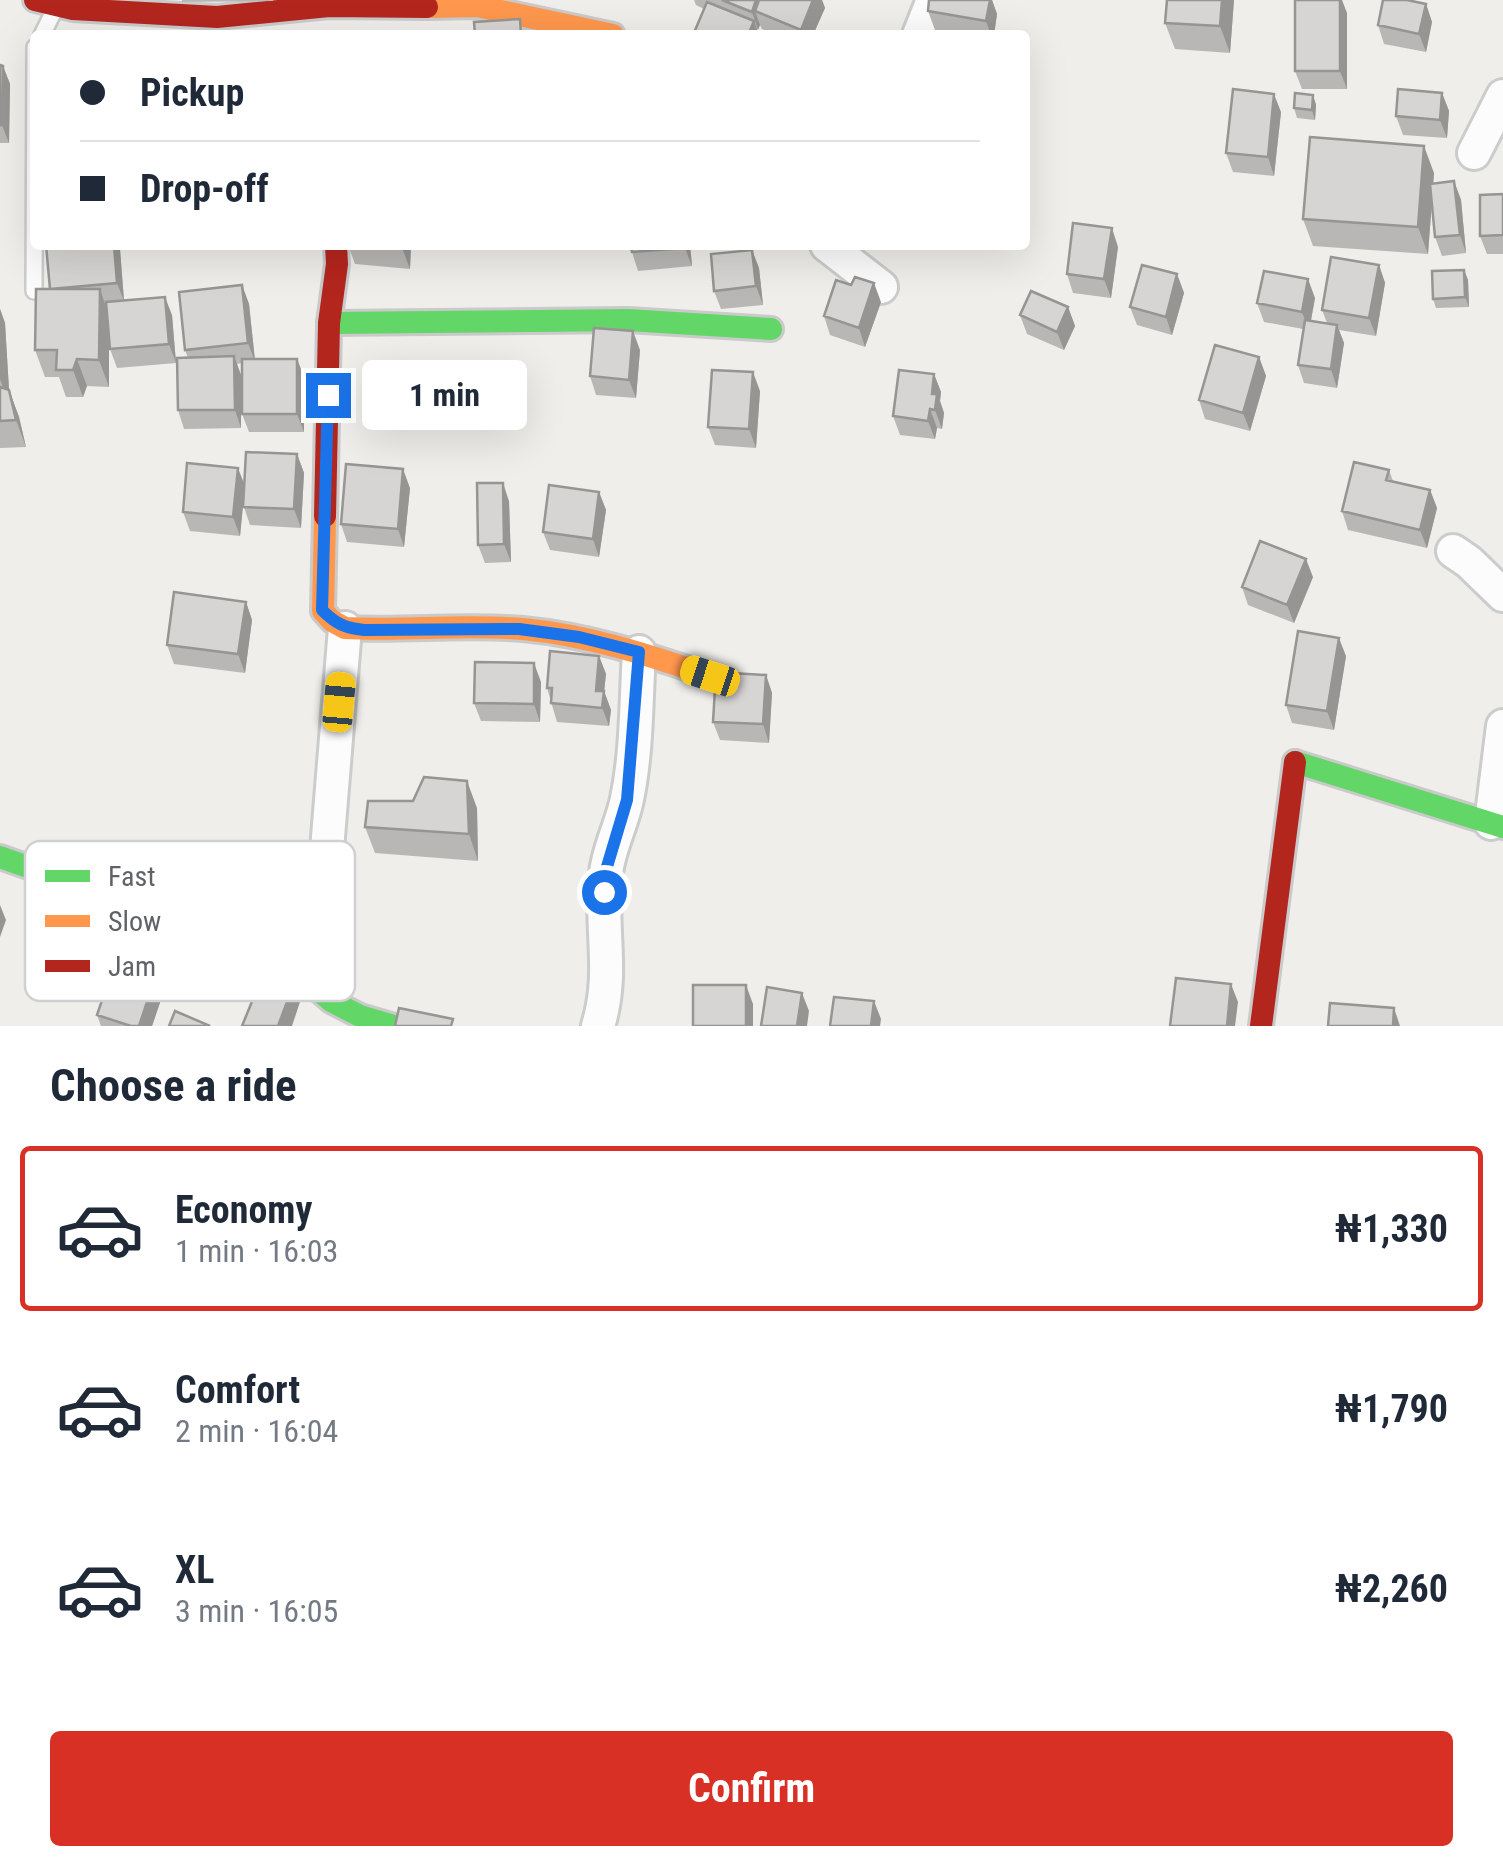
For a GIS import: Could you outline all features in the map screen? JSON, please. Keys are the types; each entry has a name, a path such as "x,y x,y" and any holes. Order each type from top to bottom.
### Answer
{"street":[{"path":"921,30 933,0"},
{"path":"46,3 73,9 330,21 373,4 477,6 590,30"},
{"path":"1474,154 1503,96"},
{"path":"336,250 330,323 322,610 345,628 519,629 579,637 710,676"},
{"path":"832,250 880,287"},
{"path":"330,323 628,320 770,329"},
{"path":"1453,551 1503,595"},
{"path":"328,841 345,628"},
{"path":"598,1026 608,969 603,915 606,870 627,800 639,652"},
{"path":"1261,1026 1295,762 1497,825 1503,726"},
{"path":"0,857 25,866"},
{"path":"330,1001 368,1021 394,1026"}],"lane":[{"path":"43,30 46,3"},
{"path":"34,250 34,291"}],"building":[{"path":"722,0 756,0 752,12"},
{"path":"759,0 813,0 801,30 755,11"},
{"path":"929,0 990,0 986,21 928,11"},
{"path":"1167,0 1222,0 1220,26 1165,23"},
{"path":"1295,0 1340,0 1340,71 1295,71"},
{"path":"1383,0 1426,4 1419,34 1378,25"},
{"path":"707,2 754,21 750,30 695,30"},
{"path":"520,19 521,30 475,30 474,22"},
{"path":"0,65 3,66 2,125 0,125"},
{"path":"1233,89 1274,94 1268,157 1226,153"},
{"path":"1398,89 1442,93 1440,120 1396,116"},
{"path":"1295,93 1313,95 1312,110 1294,108"},
{"path":"1310,137 1424,146 1418,227 1303,219"},
{"path":"1454,181 1460,235 1435,237 1430,184"},
{"path":"1503,194 1503,235 1480,236 1480,195"},
{"path":"1073,223 1112,228 1104,279 1067,274"},
{"path":"46,250 114,250 117,283 50,289"},
{"path":"752,250 756,286 714,291 711,254"},
{"path":"1331,257 1379,265 1369,318 1322,310"},
{"path":"1142,265 1177,274 1166,317 1130,307"},
{"path":"1464,270 1465,297 1433,299 1432,271"},
{"path":"1264,271 1308,279 1302,312 1257,303"},
{"path":"855,277 874,283 859,328 824,316 836,280 851,285"},
{"path":"242,285 248,343 185,350 179,292"},
{"path":"36,289 100,289 99,360 77,359 73,370 56,370 57,350 35,350"},
{"path":"1031,291 1068,307 1057,332 1020,315"},
{"path":"165,297 169,344 110,349 106,302"},
{"path":"1305,320 1337,325 1331,369 1298,365"},
{"path":"594,328 633,331 629,380 590,376"},
{"path":"1215,345 1259,357 1243,413 1199,400"},
{"path":"234,356 235,410 178,410 177,358"},
{"path":"242,359 297,359 297,414 242,414"},
{"path":"712,370 753,372 749,429 708,427"},
{"path":"899,370 934,374 935,410 930,409 928,421 893,416"},
{"path":"0,387 9,390 16,420 0,421"},
{"path":"246,452 297,454 294,509 243,507"},
{"path":"1354,462 1389,470 1386,480 1430,490 1420,530 1342,511"},
{"path":"187,463 238,468 233,517 183,512"},
{"path":"346,464 403,469 398,529 341,524"},
{"path":"477,483 503,483 504,544 478,545"},
{"path":"549,485 599,492 593,539 543,532"},
{"path":"1260,541 1306,559 1287,605 1242,587"},
{"path":"174,592 246,602 238,654 167,645"},
{"path":"1298,631 1339,638 1327,711 1286,705"},
{"path":"550,651 599,656 596,691 604,691 602,708 551,703 552,688 547,688"},
{"path":"475,662 534,663 534,704 474,703"},
{"path":"716,672 766,675 763,724 713,722"},
{"path":"424,777 467,781 469,834 365,827 368,801 413,801"},
{"path":"1176,978 1231,984 1227,1026 1170,1026"},
{"path":"693,985 746,985 746,1026 693,1026"},
{"path":"767,987 802,993 797,1026 761,1026"},
{"path":"834,997 874,1001 871,1026 830,1026"},
{"path":"102,1001 147,1001 139,1026 97,1015"},
{"path":"252,1001 287,1001 278,1026 242,1026"},
{"path":"1330,1003 1394,1008 1393,1026 1328,1026"},
{"path":"399,1008 453,1019 451,1026 395,1026"},
{"path":"175,1011 210,1026 169,1026"}],"traffic: fast":[{"path":"329,323 628,320 771,329"},
{"path":"1295,762 1503,827"},
{"path":"0,857 25,866"},
{"path":"331,1001 360,1016 394,1026"}],"traffic: slow":[{"path":"427,7 477,6 590,30"},
{"path":"325,516 323,611 345,628 479,627 547,632 618,647 710,676"}],"traffic: jam":[{"path":"35,0 73,9 217,17 329,6 427,7"},
{"path":"325,516 329,323 336,250"},
{"path":"1261,1026 1295,762"}],"route":[{"path":"328,395 322,610 332,620 345,628 364,630 519,629 579,637 639,652 627,800 606,870 604,892"}]}
